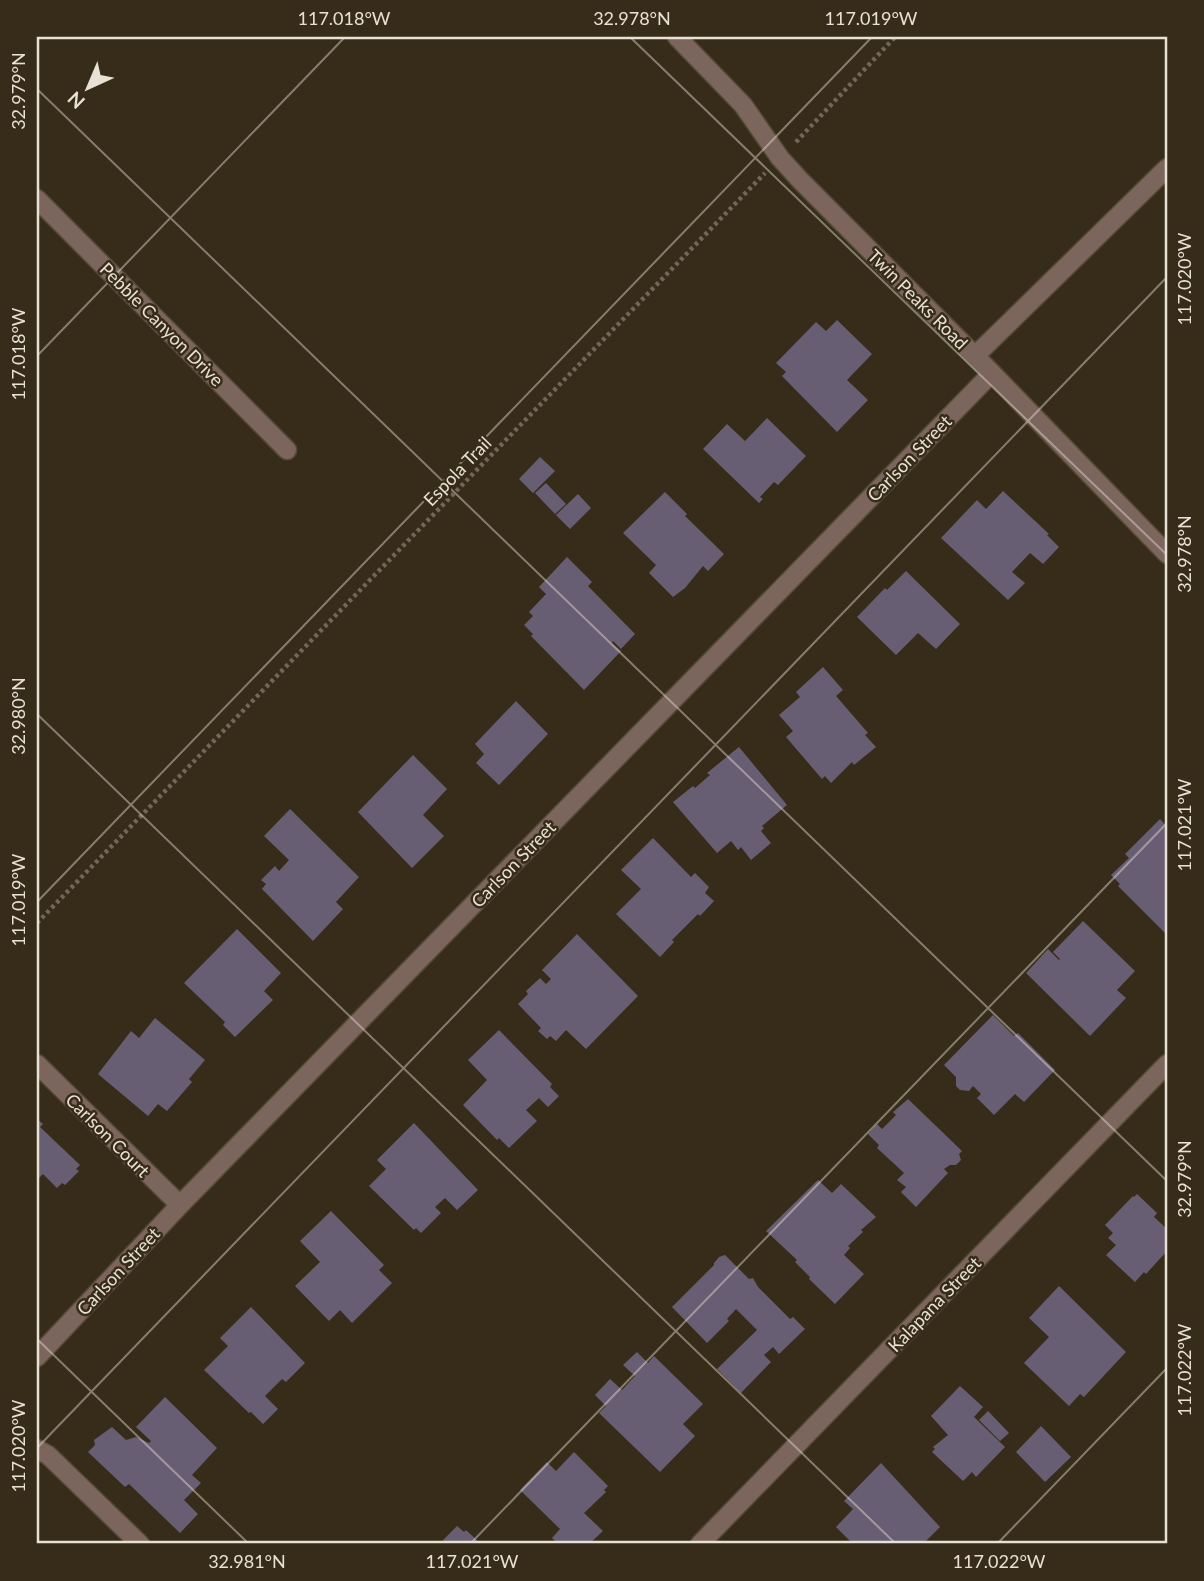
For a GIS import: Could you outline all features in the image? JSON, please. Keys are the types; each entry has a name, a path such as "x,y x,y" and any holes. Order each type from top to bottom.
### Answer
{"street":[{"name":"Twin Peaks Road","path":"677,37 743,105 780,158 1167,554"},
{"path":"975,356 1167,168"},
{"name":"Pebble Canyon Drive","path":"37,199 287,450"},
{"name":"Carlson Street","path":"37,1357 180,1205 992,373"},
{"name":"Carlson Court","path":"37,1064 180,1205"},
{"name":"Kalapana Street","path":"700,1544 1167,1064"},
{"path":"42,1452 140,1544"}],"path":[{"name":"Espola Trail","path":"37,923 895,37"}],"building":[{"path":"837,320 872,354 847,380 868,400 837,432 782,376 786,372 776,363 816,322 826,331"},
{"path":"767,418 806,456 778,485 774,482 760,497 763,499 759,503 703,449 727,424 745,441"},
{"path":"540,457 555,471 533,493 519,479"},
{"path":"546,483 566,504 555,514 535,493"},
{"path":"1003,491 1049,534 1047,535 1059,547 1043,564 1030,553 1012,572 1025,583 1008,600 941,538 977,500 986,509"},
{"path":"665,492 724,554 708,571 703,566 685,588 673,597 649,573 656,565 623,533"},
{"path":"578,494 591,508 570,529 556,515"},
{"path":"567,557 592,582 588,586 635,634 621,649 613,641 621,651 584,690 531,636 533,634 524,625 533,616 529,612 546,594 539,587"},
{"path":"906,571 960,624 936,649 918,633 896,655 857,617"},
{"path":"823,667 843,690 836,696 868,733 865,735 876,747 854,765 852,762 831,783 825,776 822,779 786,737 793,731 779,715 800,697 796,692"},
{"path":"516,701 548,734 499,785 476,763 484,754 475,744"},
{"path":"739,747 787,805 762,826 764,828 761,831 771,843 751,860 741,847 738,850 731,841 717,853 673,802 693,786 695,788 710,775 707,773"},
{"path":"413,755 447,789 423,815 444,836 412,868 358,812"},
{"path":"290,809 359,877 336,902 343,909 313,941 262,889 266,884 261,880 275,866 279,871 289,860 264,836"},
{"path":"1160,819 1167,827 1167,935 1118,886 1120,884 1111,875 1129,858 1125,854"},
{"path":"653,838 691,877 695,873 709,887 705,893 714,901 672,940 674,942 660,957 616,914 641,889 621,870"},
{"path":"1083,921 1135,971 1117,990 1126,998 1090,1036 1026,973 1048,949 1059,960 1053,952"},
{"path":"237,929 281,973 264,991 273,1000 235,1037 223,1025 225,1022 184,983"},
{"path":"577,934 638,996 586,1049 566,1030 556,1041 550,1036 547,1039 538,1031 541,1028 518,1004 528,994 526,991 540,978 546,984 551,979 542,970"},
{"path":"993,1015 1014,1036 1018,1033 1055,1070 1024,1102 1015,1094 994,1115 977,1098 981,1094 973,1086 969,1091 960,1090 956,1086 956,1077 944,1065"},
{"path":"155,1018 205,1060 189,1079 192,1082 167,1111 158,1104 148,1116 98,1074 131,1031 139,1038"},
{"path":"499,1030 552,1084 550,1087 559,1096 548,1107 539,1098 526,1110 537,1121 509,1148 499,1138 497,1140 463,1105 487,1080 468,1060"},
{"path":"908,1099 962,1151 959,1154 961,1160 944,1169 948,1173 916,1207 901,1192 906,1187 897,1180 904,1173 877,1148 879,1145 868,1134 877,1124 882,1129 896,1115 893,1112"},
{"path":"37,1119 43,1124 40,1127 80,1165 76,1169 79,1171 65,1185 62,1183 57,1188 43,1174 37,1180"},
{"path":"414,1123 478,1190 457,1210 445,1198 435,1207 441,1213 421,1233 416,1228 414,1230 369,1186 386,1169 377,1160"},
{"path":"818,1180 832,1193 841,1184 876,1217 861,1230 863,1232 848,1246 850,1248 844,1255 864,1274 835,1304 809,1279 795,1262 797,1260 766,1231"},
{"path":"1137,1194 1157,1213 1154,1217 1167,1229 1167,1251 1135,1282 1106,1255 1116,1245 1108,1238 1113,1233 1105,1225"},
{"path":"331,1211 384,1265 379,1270 392,1283 352,1323 340,1310 329,1321 295,1286 320,1262 300,1241"},
{"path":"725,1255 749,1279 753,1278 758,1287 790,1319 793,1317 805,1329 779,1354 773,1347 764,1355 771,1362 741,1393 717,1369 757,1330 736,1309 727,1319 729,1321 707,1343 672,1307 719,1257"},
{"path":"1059,1286 1126,1352 1084,1397 1080,1394 1069,1406 1024,1363 1049,1337 1029,1318"},
{"path":"251,1307 305,1363 286,1382 282,1379 265,1396 278,1409 263,1424 204,1370 228,1346 220,1338"},
{"path":"637,1352 648,1363 654,1356 703,1404 683,1424 695,1436 660,1472 599,1413 606,1406 595,1395 610,1379 622,1390 635,1376 623,1365"},
{"path":"960,1386 983,1407 974,1417 1005,1447 976,1477 972,1472 963,1481 932,1452 935,1449 933,1447 948,1435 931,1416"},
{"path":"165,1397 217,1448 192,1475 201,1483 184,1500 198,1514 180,1533 129,1484 125,1487 88,1452 95,1445 94,1440 112,1427 126,1440 136,1437 149,1443 151,1441 136,1427"},
{"path":"988,1411 1009,1433 1000,1441 979,1420"},
{"path":"1041,1426 1071,1457 1045,1482 1016,1452"},
{"path":"574,1452 608,1486 604,1490 606,1492 584,1513 603,1531 589,1544 558,1544 552,1538 560,1529 520,1490 547,1462 556,1471"},
{"path":"881,1463 940,1527 923,1544 853,1544 836,1527 853,1509 844,1501"},
{"path":"457,1526 464,1532 466,1530 481,1544 447,1544 443,1540"}]}
